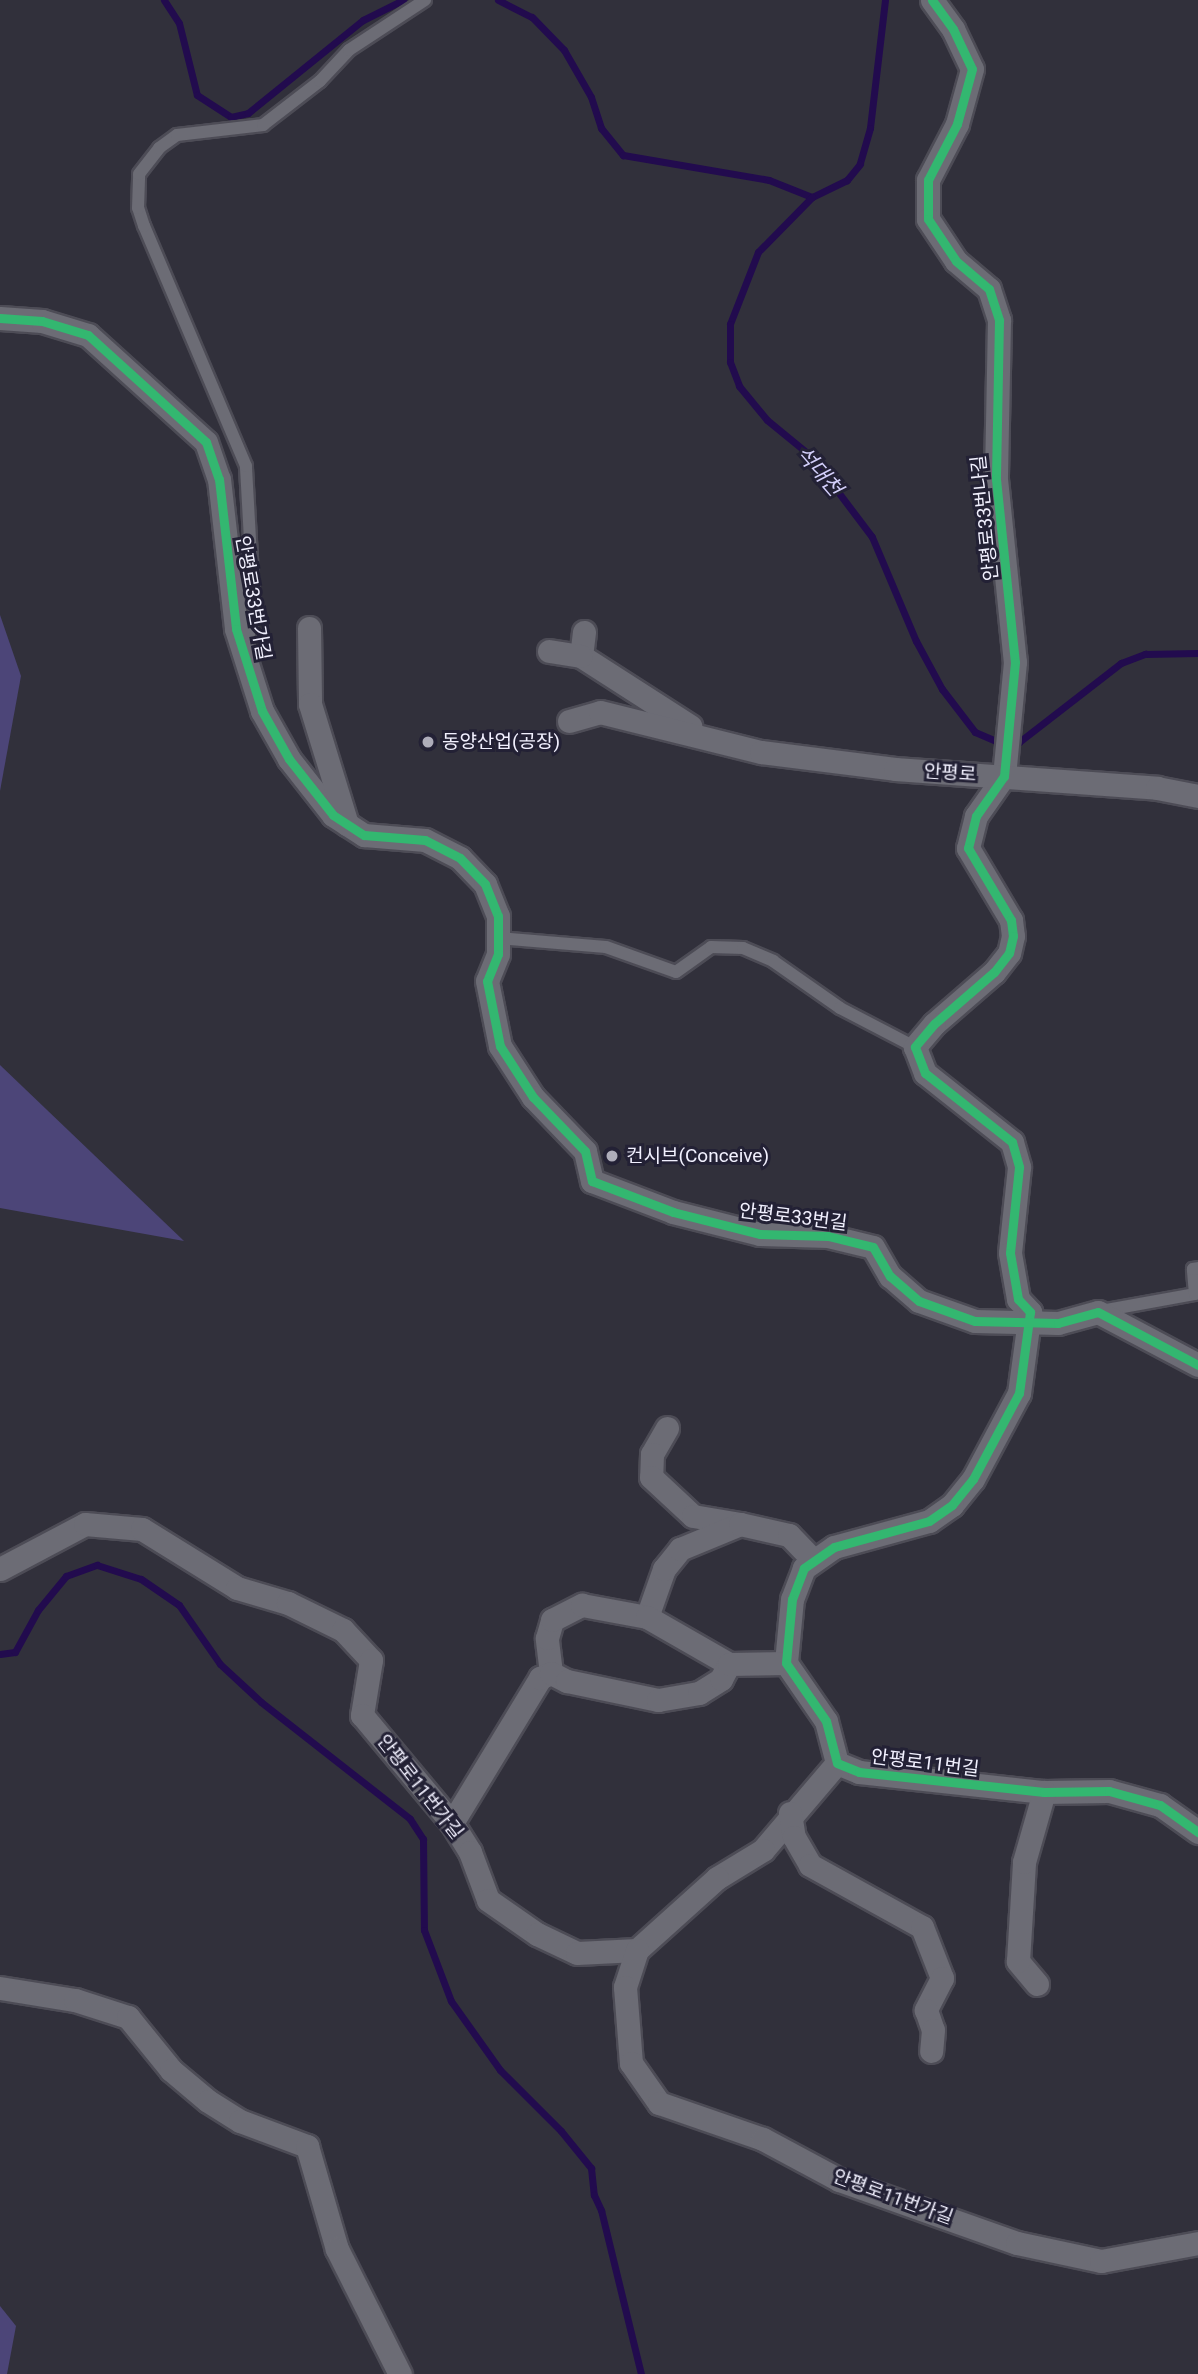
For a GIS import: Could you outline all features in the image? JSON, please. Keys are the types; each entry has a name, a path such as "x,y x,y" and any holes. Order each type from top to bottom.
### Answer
{"street":[{"name":"안평로33번나길","path":"915,1047 934,1024 976,991 1009,953 1011,920 968,848 976,816 1004,776 1015,662 996,479 999,320 989,289 956,261 928,219 928,180 957,124 972,69 953,29 932,0"},
{"name":"안평로33번가길","path":"0,318 42,321 88,335 206,442 219,479 226,563 243,659 262,711 289,759 333,815 364,835 425,840 460,858 485,884 498,916 498,954 487,981 500,1046 533,1097 586,1151 592,1181"},
{"path":"309,628 310,704 347,824"},
{"path":"582,656 584,632"},
{"path":"549,651 582,656 704,735"},
{"path":"569,722 600,712 704,735"},
{"name":"안평로","path":"704,735 761,752 895,769 1004,776 1198,796"},
{"path":"637,1950 717,1878 763,1850 790,1813 837,1763 826,1721 786,1662 792,1599 804,1568 834,1547 929,1521 953,1505 973,1479 1019,1393 1030,1312 1018,1299 1010,1253 1019,1167 1012,1142 925,1073 915,1047"},
{"name":"안평로33번길","path":"592,1181 673,1212 760,1234 828,1236 873,1247 890,1276 919,1301 975,1321 1028,1324 1098,1312"},
{"path":"1098,1312 1198,1365"},
{"path":"667,1427 652,1454 651,1477 693,1516 789,1535 813,1560"},
{"name":"안평로11번가길","path":"0,1569 85,1524 142,1529 237,1588 288,1603 343,1630 370,1660 362,1715 452,1823 470,1852 488,1900 537,1934 577,1953 637,1950 625,1987 631,2063 659,2103 763,2140 839,2180 1017,2243 1101,2261 1198,2243"},
{"path":"647,1617 664,1569 680,1549 740,1524"},
{"path":"551,1673 547,1638 552,1620 582,1605 647,1617 729,1664 786,1662"},
{"path":"551,1673 567,1681 658,1700 699,1693 721,1679 729,1664"},
{"path":"452,1823 540,1678 551,1673"},
{"name":"안평로11번길","path":"837,1763 859,1772 1044,1792 1109,1791 1136,1796 1160,1805 1198,1832"},
{"path":"1037,1984 1018,1961 1024,1862 1044,1792"},
{"path":"790,1813 793,1837 810,1865 922,1927 942,1978 926,2010 933,2030 931,2051"},
{"path":"0,1988 62,1997 128,2017 171,2070 208,2101 240,2121 307,2146 337,2249 400,2374"}],"lane":[{"path":"243,659 254,611 246,466 144,226 138,208 139,174 159,148 177,135 263,125 320,82 349,50 425,0"},
{"path":"498,938 606,947 676,972 710,947 743,948 773,961 840,1008 915,1047"},
{"path":"1098,1312 1195,1294 1193,1269 1198,1268"}],"shaded area":[{"path":"0,615 21,676 0,791"},
{"path":"0,1065 184,1241 0,1208"},
{"path":"0,2306 16,2326 7,2374 0,2374"}],"waterway":[{"path":"164,0 179,23 197,95 231,117 248,113 363,20 403,0"},
{"path":"498,0 532,17 564,50 591,97 601,128 623,155 769,180 812,197"},
{"name":"석대천","path":"885,0 870,128 860,164 847,180 812,197 758,252 730,324 730,362 739,386 767,420 811,456 872,537 916,641 942,689 975,732 999,742 1019,742 1121,663 1145,654 1198,653"},
{"path":"0,1654 15,1652 38,1610 66,1576 97,1565 141,1579 179,1605 220,1664 261,1702 410,1819 423,1839 424,1930 451,2001 500,2070 561,2131 591,2168 594,2195 601,2210 641,2374"}],"cycle path":[{"path":"932,0 953,29 972,69 957,124 928,180 928,219 956,261 989,289 999,320 996,479 1015,662 1004,776 976,816 968,848 1011,920 1013,936 1009,953 994,972 934,1024 915,1047 925,1073 1012,1142 1019,1167 1010,1253 1018,1299 1030,1312 1019,1393 973,1479 952,1505 929,1521 834,1547 804,1568 792,1599 786,1663 826,1721 837,1763 859,1772 1044,1792 1109,1791 1160,1805 1198,1832"},
{"path":"0,318 42,321 88,335 206,442 219,479 236,629 262,711 289,759 333,815 364,835 425,840 460,858 485,884 498,916 498,954 487,981 500,1046 533,1097 585,1151 592,1181 673,1212 760,1234 828,1236 873,1247 890,1276 919,1301 975,1321 1058,1323 1098,1312 1198,1365"}],"place":[{"name":"동양산업(공장)","path":"428,742"},
{"name":"컨시브(Conceive)","path":"612,1156"}]}
